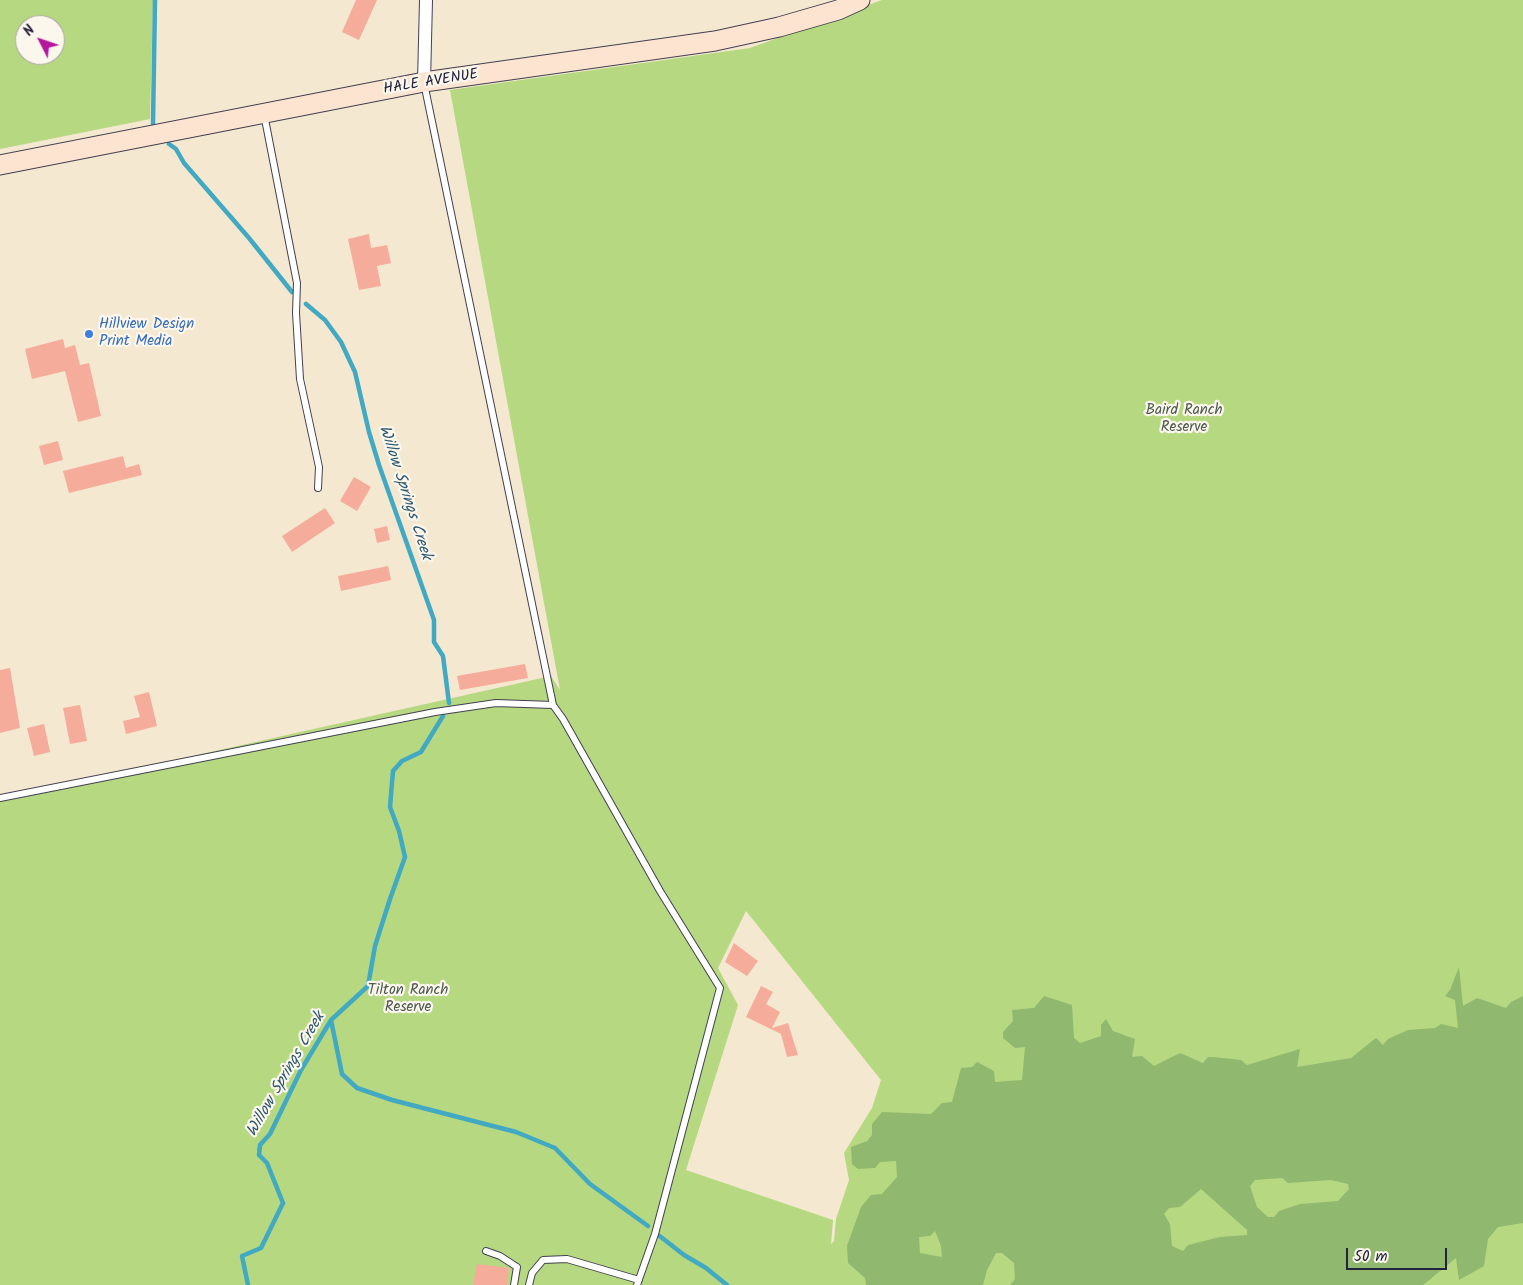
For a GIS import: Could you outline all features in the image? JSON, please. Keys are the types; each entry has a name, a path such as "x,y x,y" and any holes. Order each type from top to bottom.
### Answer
{"main road":[{"name":"HALE AVENUE","path":"0,164 424,82 715,41 779,27 838,10 860,0"}],"street":[{"path":"424,82 426,0"}],"lane":[{"path":"424,82 553,705 563,719 660,891 720,988 656,1234 638,1283 566,1259 543,1260 532,1273 529,1285"},
{"path":"264,113 297,283 296,313 300,379 319,467 318,488"},
{"path":"0,798 435,712 496,703 553,705"},
{"path":"486,1251 500,1256 517,1267 514,1285"}],"green space":[{"path":"0,0 153,0 150,119 0,149"},
{"path":"882,0 1523,0 1523,1285 0,1285 0,799 551,676 560,690 450,90 750,48","holes":["746,911 881,1080 872,1108 844,1153 849,1180 836,1219 834,1241 831,1244 833,1220 686,1170 738,1005 718,968"]},
{"path":"1459,967 1463,1006 1477,998 1506,1008 1511,1002 1523,996 1523,1223 1498,1227 1488,1239 1484,1266 1459,1280 1456,1258 1423,1285 1010,1285 1015,1279 1014,1263 1002,1253 996,1253 987,1270 983,1285 866,1285 865,1278 848,1263 847,1246 861,1207 871,1195 882,1194 897,1177 896,1161 880,1162 875,1168 858,1169 852,1164 851,1147 867,1141 872,1135 872,1124 882,1112 931,1114 942,1103 952,1102 961,1068 972,1067 977,1062 994,1071 995,1082 1022,1080 1025,1047 1015,1048 1003,1038 1003,1032 1013,1021 1012,1010 1034,1008 1044,996 1072,1005 1074,1038 1080,1043 1101,1036 1101,1025 1106,1019 1113,1031 1135,1039 1132,1057 1142,1056 1154,1066 1180,1053 1203,1063 1208,1057 1213,1057 1241,1060 1247,1065 1300,1049 1297,1067 1351,1058 1376,1038 1383,1045 1388,1039 1408,1030 1435,1028 1441,1024 1458,1028 1455,1000 1445,996 1450,990","holes":["1282,1178 1288,1183 1331,1180 1348,1184 1349,1189 1338,1201 1300,1204 1279,1211 1274,1217 1268,1217 1257,1207 1250,1186 1255,1180","1201,1189 1247,1230 1247,1235 1220,1237 1188,1245 1183,1251 1172,1246 1170,1224 1164,1214 1169,1208 1180,1207","935,1231 941,1246 942,1257 920,1253 919,1237 930,1236"]}],"building":[{"path":"356,0 377,0 359,40 342,32"},
{"path":"369,234 371,248 387,245 391,263 377,266 381,286 359,290 348,239"},
{"path":"63,339 65,348 75,345 80,365 89,363 101,416 78,422 65,371 32,379 25,349"},
{"path":"58,441 63,460 44,465 39,446"},
{"path":"123,456 126,468 139,464 142,475 69,493 63,471"},
{"path":"354,477 371,487 357,511 340,501"},
{"path":"325,508 335,523 292,552 282,536"},
{"path":"387,526 390,540 377,543 374,529"},
{"path":"388,566 391,580 341,591 338,576"},
{"path":"525,664 528,678 460,690 457,676"},
{"path":"10,668 20,728 0,733 0,670"},
{"path":"149,692 157,726 126,734 123,721 140,717 134,696"},
{"path":"80,705 87,741 70,744 63,708"},
{"path":"44,724 50,752 34,756 27,728"},
{"path":"734,943 758,961 747,976 725,962"},
{"path":"761,986 773,992 766,1004 780,1012 772,1028 788,1023 798,1055 787,1057 781,1034 746,1017"},
{"path":"477,1264 509,1268 507,1285 473,1285"}],"waterway":[{"name":"Willow Springs Creek","path":"153,124 155,0"},
{"name":"Willow Springs Creek","path":"169,144 176,149 184,163 249,238 292,292"},
{"name":"Willow Springs Creek","path":"306,304 325,320 341,342 355,372 379,465 434,620 434,642 443,656 449,703"},
{"name":"Willow Springs Creek","path":"248,1285 242,1256 261,1248 283,1203 267,1163 259,1155 260,1145 270,1134 301,1070 331,1020 368,986 375,946 405,857 399,831 390,807 393,771 402,761 421,752 443,716"},
{"path":"331,1020 342,1074 357,1088 392,1100 516,1132 555,1148 590,1184 648,1226"},
{"path":"657,1234 727,1285"}],"place":[{"name":"Hillview Design Print Media","path":"89,334"}],"park label":[{"name":"Baird Ranch Reserve","path":"1184,420"},
{"name":"Tilton Ranch Reserve","path":"408,1000"}]}
